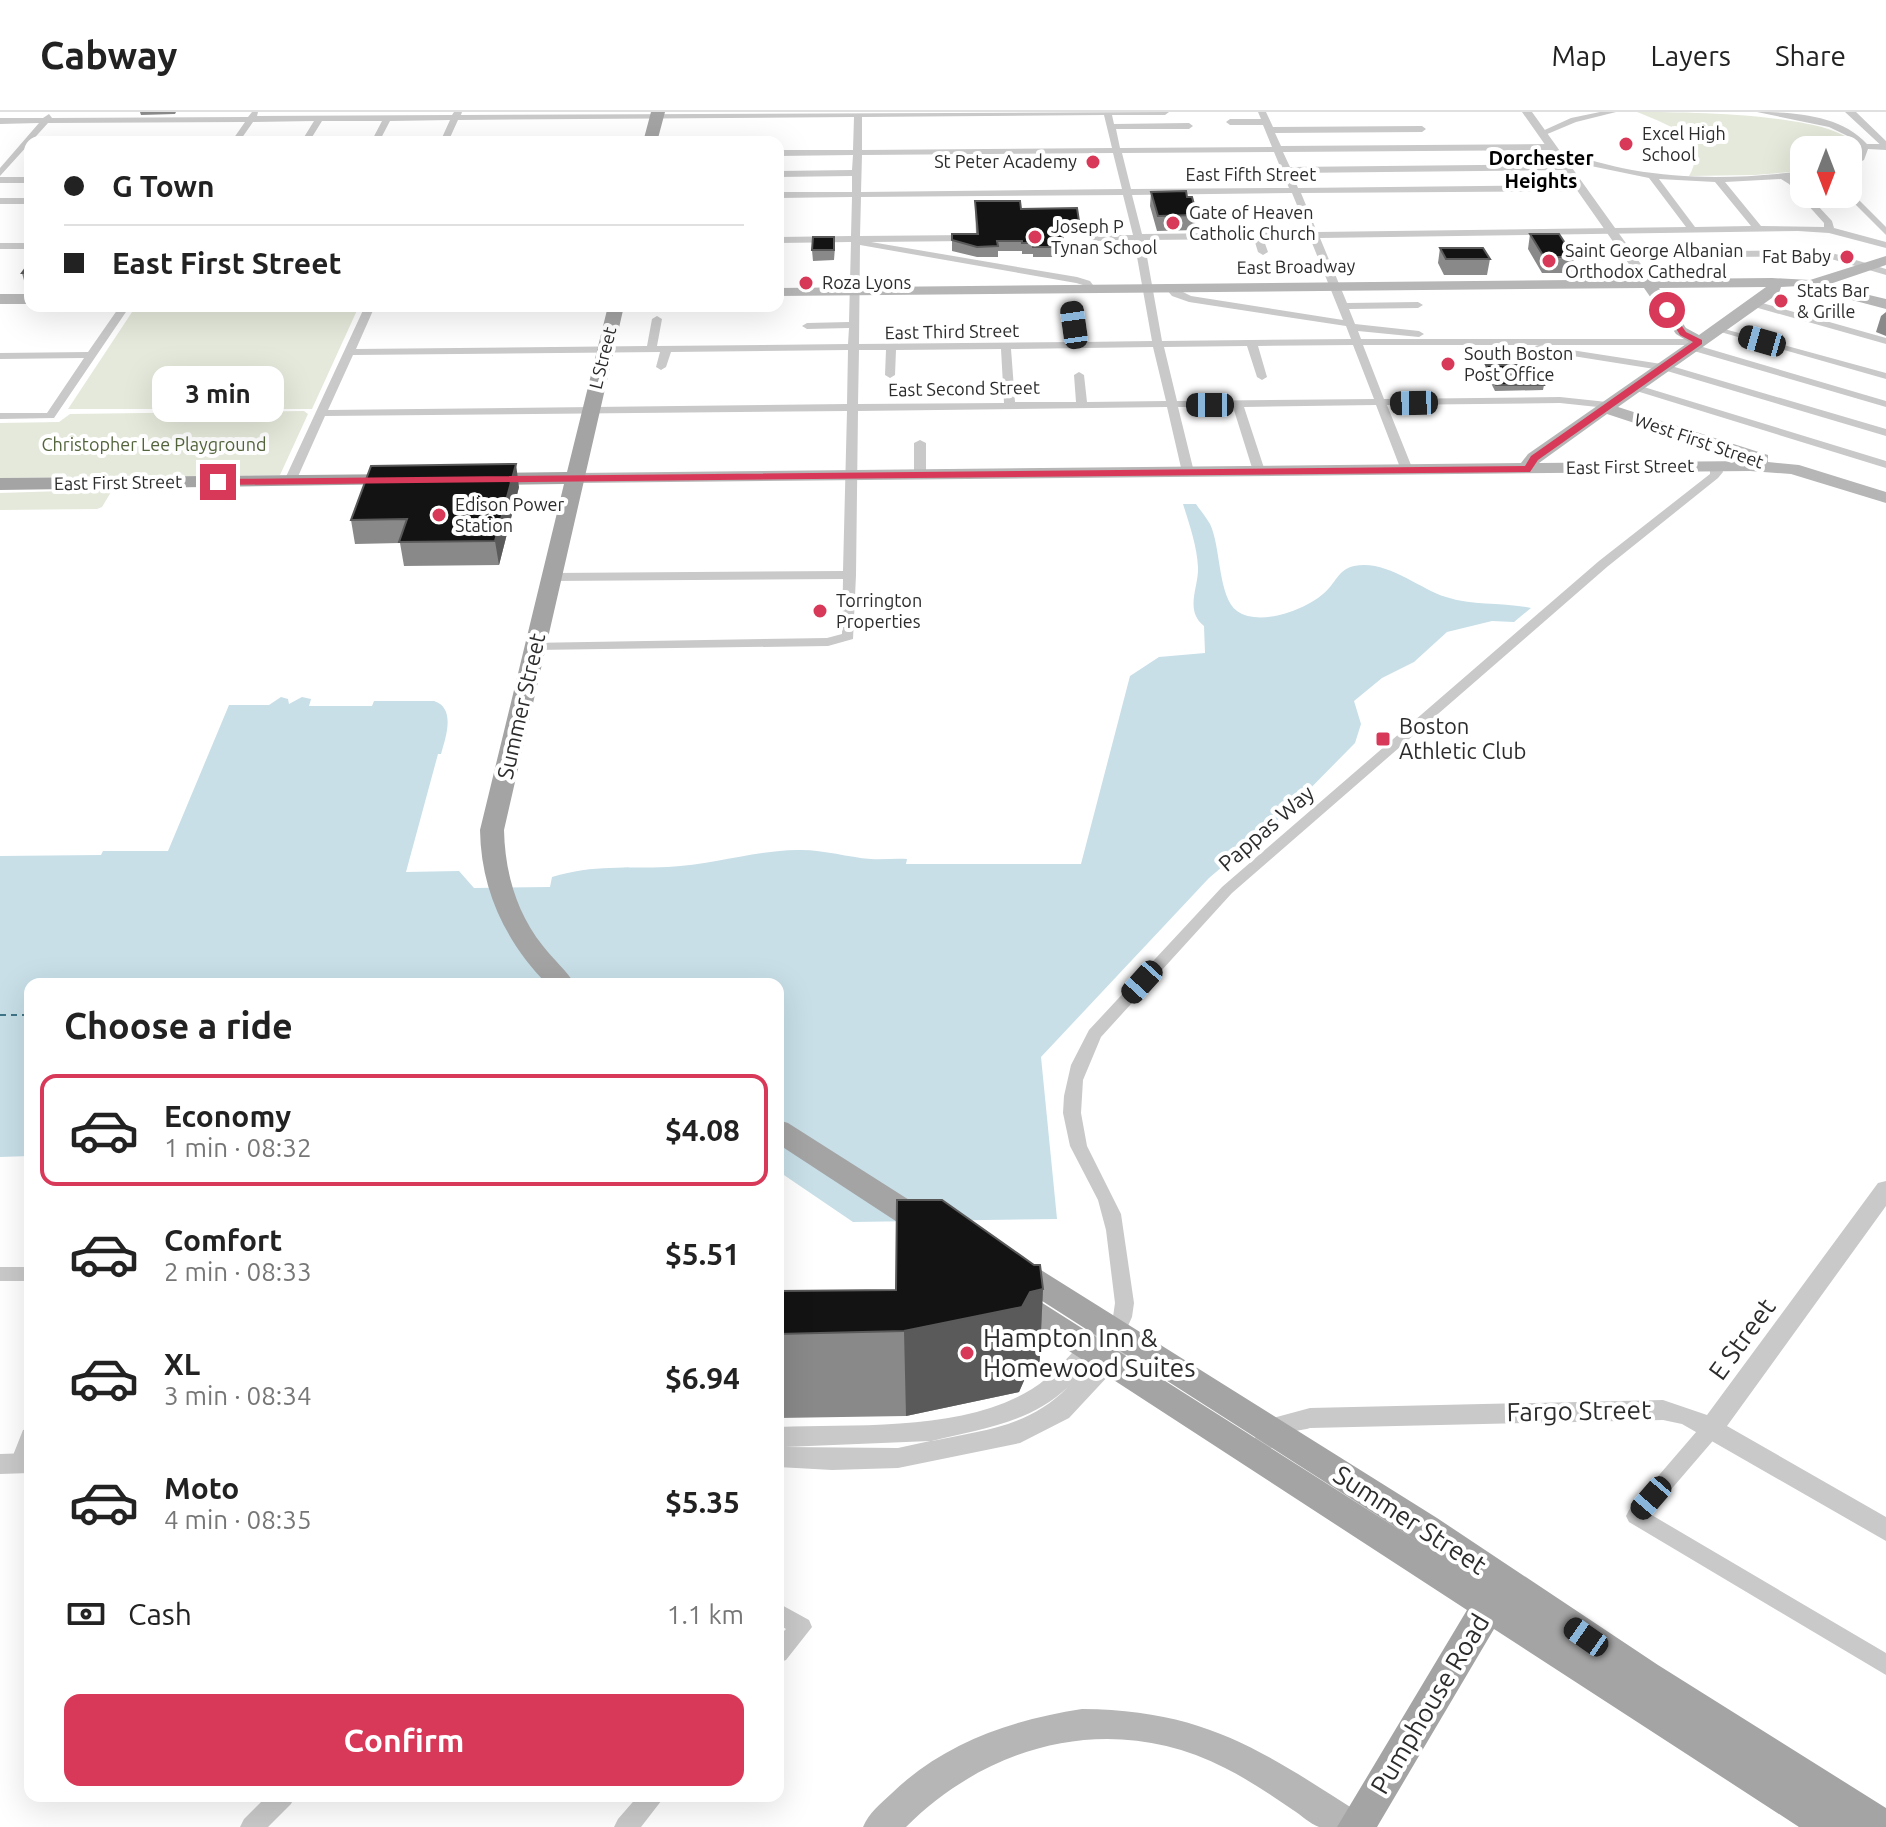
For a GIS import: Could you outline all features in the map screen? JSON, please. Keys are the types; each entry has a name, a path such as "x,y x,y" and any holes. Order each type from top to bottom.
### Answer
{"main road":[{"path":"652,136 657,114"},
{"path":"1814,284 1886,260"},
{"path":"1530,469 1531,461 1774,290 1772,282"},
{"path":"1649,284 1683,333 1695,344"},
{"path":"1814,284 1886,304"},
{"name":"East Broadway","path":"784,292 1814,284"},
{"path":"0,299 24,299"},
{"name":"L Street","path":"590,411 615,312"},
{"name":"West First Street","path":"1606,407 1753,456 1771,466 1808,473 1886,498"},
{"name":"Summer Street","path":"557,978 525,941 498,883 491,842 493,820 590,411"},
{"name":"East First Street","path":"466,479 1771,466"},
{"name":"East First Street","path":"0,484 420,480"},
{"path":"784,1134 940,1237"},
{"name":"Summer Street","path":"990,1269 1104,1348 1263,1443 1499,1594 1832,1827"},
{"name":"Summer Street","path":"1499,1594 1645,1676 1882,1827"},
{"name":"Pumphouse Road","path":"1356,1827 1499,1594"},
{"path":"881,1827 917,1791 980,1749 1034,1732 1109,1724 1168,1731 1221,1749 1350,1827"}],"street":[{"path":"35,136 54,112"},
{"path":"1107,112 1138,237 1157,346 1188,472"},
{"path":"0,121 253,115 387,118 559,114 1165,112"},
{"path":"1527,112 1649,284"},
{"path":"1542,133 1574,120 1612,112"},
{"path":"1761,112 1836,127 1855,135 1865,146 1886,147"},
{"path":"1850,112 1886,147"},
{"path":"534,646 828,642 845,639 849,632 858,113"},
{"path":"239,136 253,115"},
{"path":"447,136 457,115"},
{"path":"1230,122 1266,121 1425,133 1412,115"},
{"path":"309,136 320,118"},
{"path":"378,136 387,118"},
{"path":"1266,121 1407,470"},
{"path":"1111,127 1189,126"},
{"path":"1030,134 1032,151"},
{"path":"1862,157 1865,146"},
{"path":"784,153 1551,147"},
{"path":"0,173 24,150"},
{"path":"0,159 24,159"},
{"path":"1286,170 1563,162 1651,175 1717,179 1790,176"},
{"path":"784,174 855,173"},
{"path":"1651,175 1692,229"},
{"path":"1783,177 1792,182 1829,223 1829,230"},
{"path":"1717,179 1758,228"},
{"path":"0,180 24,180"},
{"name":"East Fifth Street","path":"784,195 1581,188"},
{"path":"0,201 24,201"},
{"path":"1862,207 1886,232"},
{"path":"1523,222 1529,233"},
{"path":"1094,238 1758,228 1829,230 1886,245"},
{"path":"784,231 804,234 809,239"},
{"path":"1258,236 1263,252"},
{"path":"784,240 970,238"},
{"path":"854,240 879,247 1077,280 1087,283 1091,289"},
{"path":"0,246 24,246"},
{"path":"1628,255 1822,253 1886,272"},
{"path":"1171,289 1189,299 1350,325 1488,341"},
{"path":"1755,304 1886,341"},
{"path":"1342,306 1418,305"},
{"path":"1072,309 1077,346"},
{"path":"0,416 50,416 121,312"},
{"path":"290,481 367,312"},
{"path":"651,350 657,319"},
{"path":"807,326 854,325"},
{"path":"1721,329 1886,376"},
{"name":"East Third Street","path":"349,352 1488,341 1695,344 1886,404"},
{"path":"1530,341 1542,349 1663,367 1886,433"},
{"path":"1252,345 1262,377"},
{"path":"1006,347 1010,407"},
{"path":"890,375 891,348"},
{"path":"661,367 666,350"},
{"path":"0,356 91,355"},
{"path":"1079,375 1082,406"},
{"path":"1634,387 1886,465"},
{"name":"East Second Street","path":"321,413 1560,400 1606,407"},
{"path":"1238,405 1259,471"},
{"path":"920,443 920,475"},
{"name":"Pappas Way","path":"1104,1348 1125,1302 1114,1221 1108,1202 1081,1153 1072,1117 1074,1082 1095,1034 1227,890 1603,564 1714,476 1716,466"},
{"path":"551,577 850,575"},
{"name":"E Street","path":"1886,1189 1710,1430 1636,1516 1886,1665"},
{"path":"0,1274 24,1274"},
{"path":"785,1436 930,1431 1008,1413 1043,1395 1104,1348"},
{"path":"784,1457 898,1458 1020,1433 1060,1411 1104,1348"},
{"name":"Fargo Street","path":"1263,1443 1294,1420 1310,1418 1663,1410 1688,1416 1886,1530"},
{"path":"784,1616 801,1627 784,1646"},
{"path":"252,1827 277,1802"},
{"path":"626,1827 648,1802"}],"green space":[{"path":"1637,112 1720,114 1792,121 1843,136 1790,136 1790,172 1689,176 1694,163 1690,142 1660,122"},
{"path":"132,312 356,312 312,409 68,409"},
{"name":"Christopher Lee Playground","path":"304,411 308,414 280,475 0,478 0,423 59,422 70,414"},
{"path":"111,492 102,507 97,509 0,510 0,493"}],"water":[{"path":"1183,504 1196,504 1210,524 1226,595 1237,611 1246,616 1269,617 1294,611 1323,594 1344,570 1366,565 1390,570 1456,600 1531,608 1514,622 1492,621 1447,632 1414,662 1382,678 1354,701 1361,724 1355,743 1288,811 1209,878 1041,1057 1057,1219 853,1222 784,1175 784,978 24,978 24,1156 0,1157 0,856 168,851 229,705 269,705 281,697 288,699 289,704 302,697 311,699 309,706 372,706 374,701 434,701 441,705 447,716 447,732 441,754 438,754 406,872 459,871 474,888 550,887 552,877 582,870 684,866 797,850 871,859 907,859 906,864 1081,864 1130,676 1159,657 1205,653 1204,626 1198,620 1194,606 1198,575"}],"building":[{"path":"1186,191 1187,197 1192,197 1197,215 1158,216 1151,192"},
{"path":"975,201 1020,201 1021,209 1077,208 1079,221 1060,223 1063,240 1053,240 1055,247 1033,247 1033,243 1022,241 997,241 998,246 977,247 952,240 952,234 978,234"},
{"path":"1530,234 1559,234 1574,257 1544,257"},
{"path":"813,237 834,237 834,250 812,250"},
{"path":"1440,248 1483,248 1490,259 1446,259"},
{"path":"1486,365 1533,365 1544,385 1496,385"},
{"name":"Edison Power Station","path":"516,464 495,541 399,542 407,519 351,520 371,466"},
{"path":"897,1200 942,1200 1034,1265 1040,1265 1043,1289 1030,1292 1022,1307 904,1331 784,1334 784,1291 896,1290"}],"ferry route":[{"path":"0,1015 24,1015"}],"place":[{"name":"Excel High School","path":"1626,144"},
{"name":"St Peter Academy","path":"1093,162"},
{"name":"Gate of Heaven Catholic Church","path":"1173,223"},
{"name":"Joseph P Tynan School","path":"1035,237"},
{"name":"Fat Baby","path":"1847,257"},
{"name":"Saint George Albanian Orthodox Cathedral","path":"1549,261"},
{"name":"Roza Lyons","path":"806,283"},
{"name":"Stats Bar & Grille","path":"1781,301"},
{"name":"South Boston Post Office","path":"1448,364"},
{"name":"Edison Power Station","path":"439,515"},
{"name":"Torrington Properties","path":"820,611"},
{"name":"Boston Athletic Club","path":"1383,739"},
{"name":"Hampton Inn & Homewood Suites","path":"967,1353"}],"district":[{"name":"Dorchester Heights","path":"1541,170"}],"route":[{"path":"218,482 1530,469 1529,464 1534,458 1699,342 1683,333 1667,310"}]}
